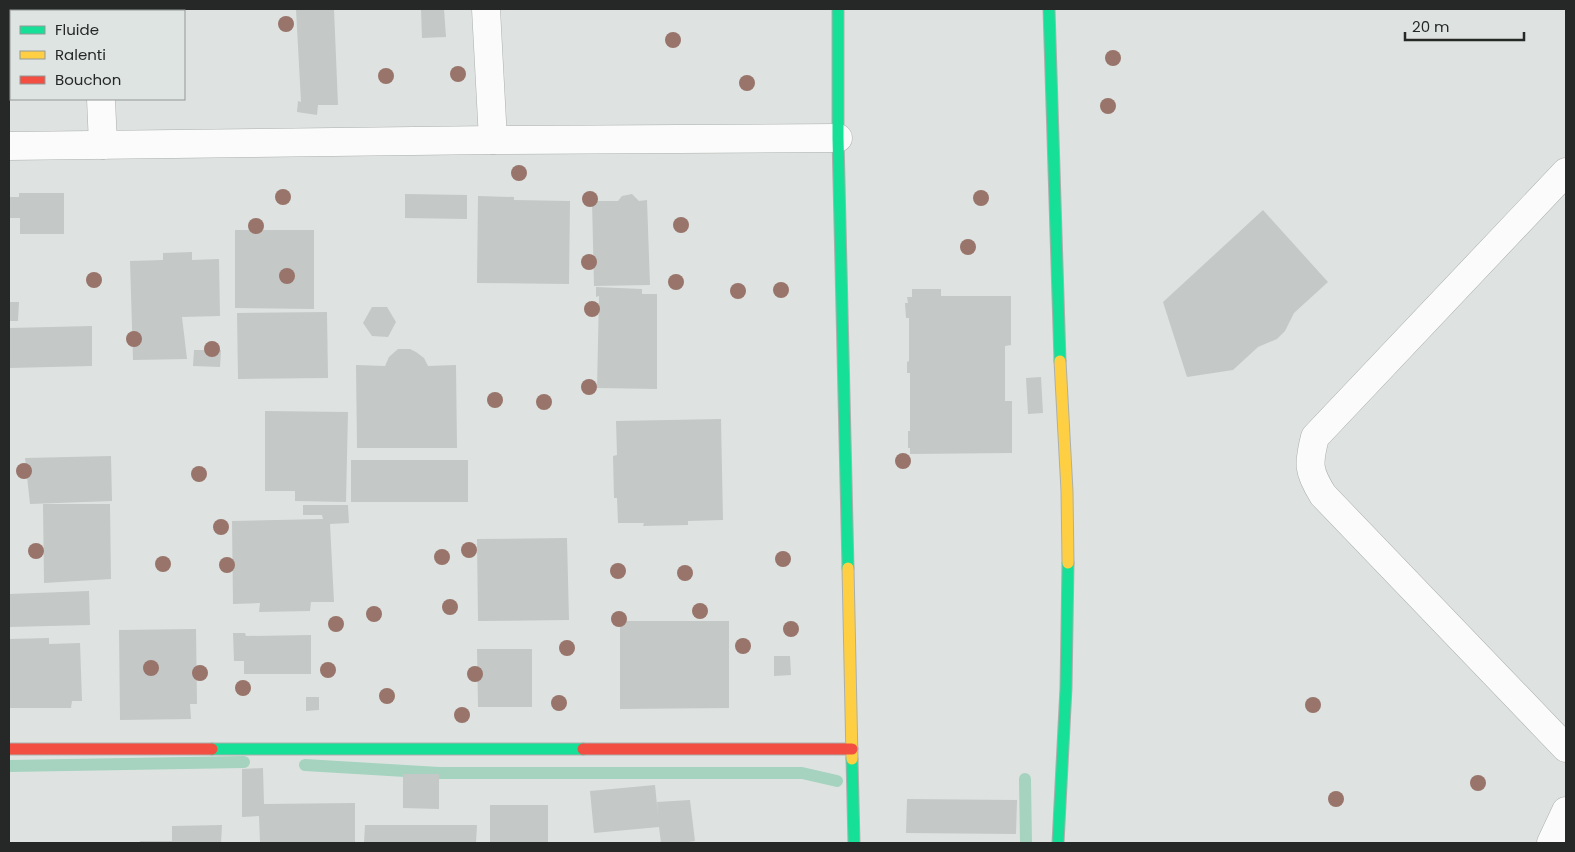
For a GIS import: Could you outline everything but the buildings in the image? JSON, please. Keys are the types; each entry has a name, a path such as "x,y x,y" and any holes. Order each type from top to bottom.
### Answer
{"street":[{"path":"486,9 493,140"},
{"path":"838,9 838,138 854,843"},
{"path":"1049,9 1058,336 1067,490 1066,688 1058,843"},
{"path":"101,100 103,145"},
{"path":"9,146 838,138"},
{"path":"1566,172 1315,437 1309,459 1313,478 1323,495 1566,748"},
{"path":"9,749 852,749"},
{"path":"1551,843 1566,811"}],"waterway":[{"path":"9,766 244,762"},
{"path":"305,765 439,773 802,773 837,781"},
{"path":"1025,779 1026,843"}],"traffic: fast":[{"path":"838,9 838,138 848,568"},
{"path":"1049,9 1060,361"},
{"path":"1058,843 1066,688 1068,563"},
{"path":"212,749 583,749"},
{"path":"852,759 854,843"}],"traffic: slow":[{"path":"1060,361 1067,491 1068,563"},
{"path":"848,568 852,759"}],"traffic: jam":[{"path":"9,749 212,749"},
{"path":"583,749 852,749"}]}
